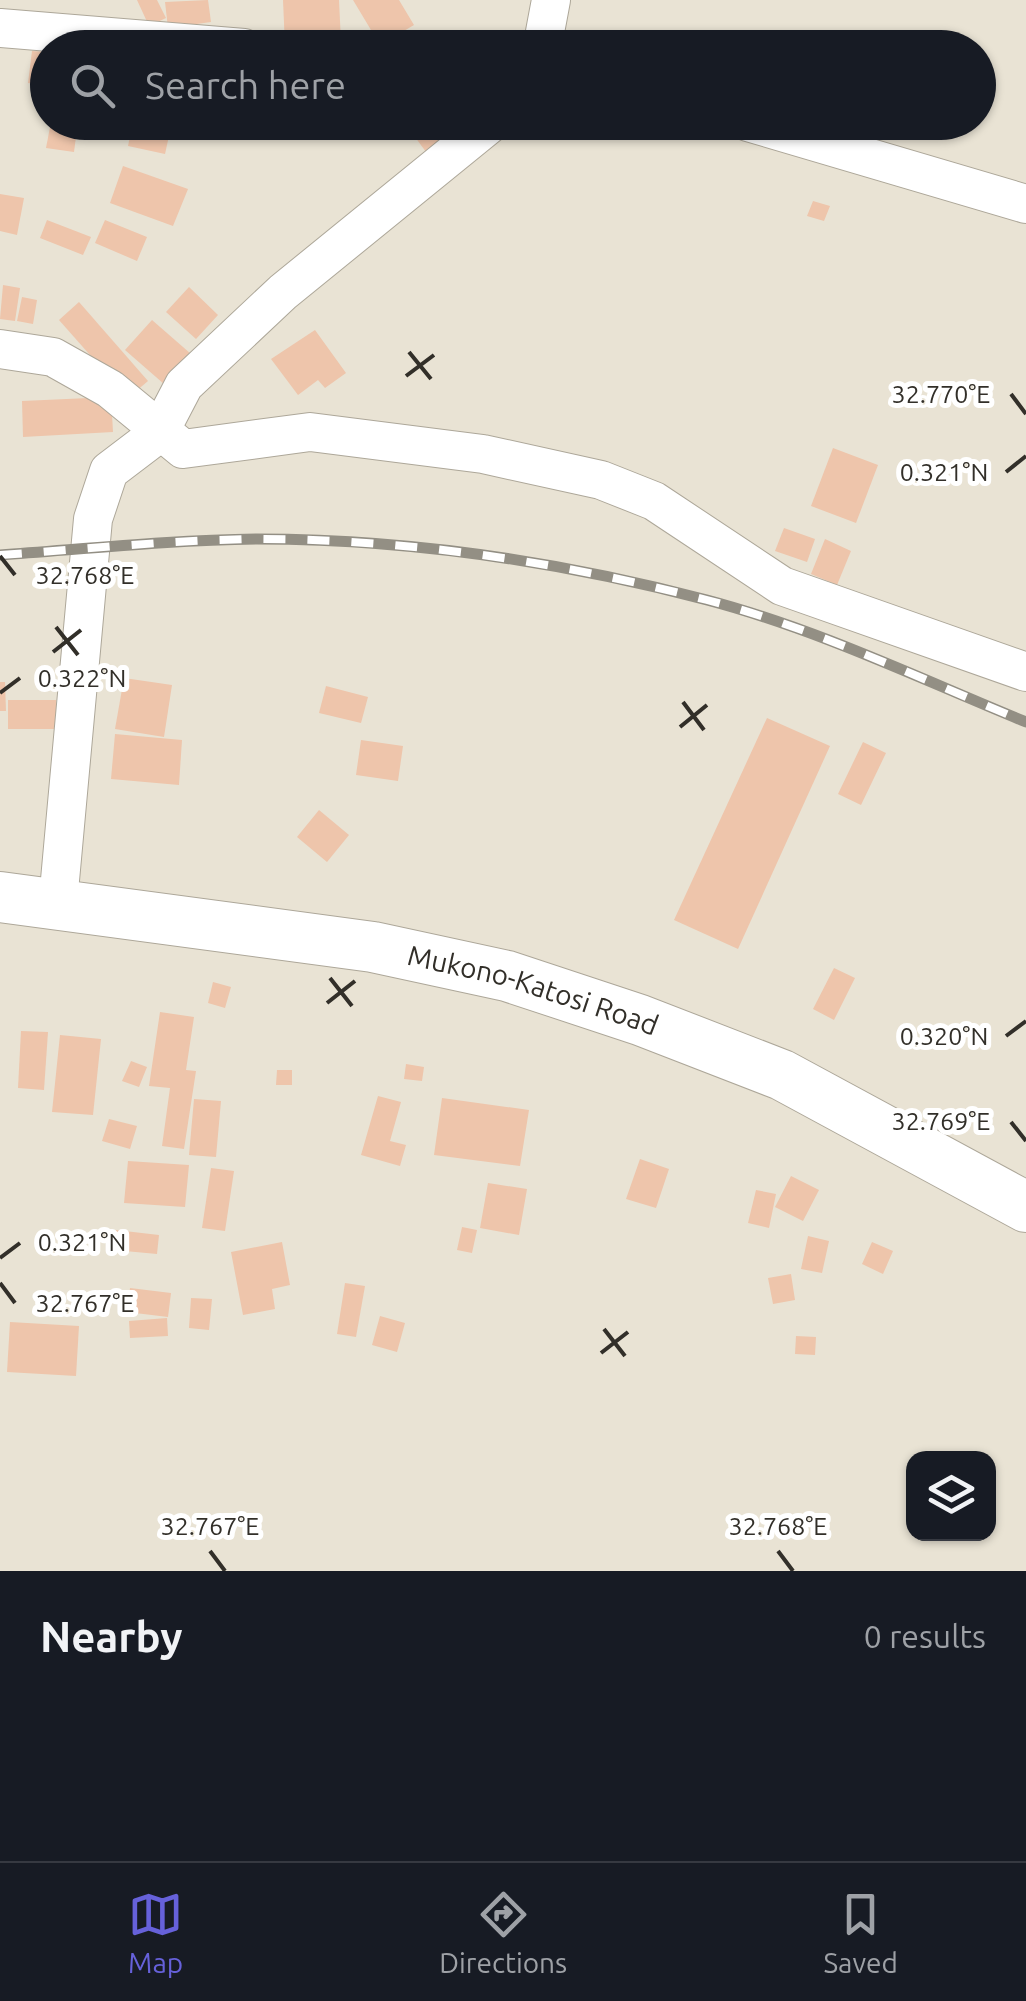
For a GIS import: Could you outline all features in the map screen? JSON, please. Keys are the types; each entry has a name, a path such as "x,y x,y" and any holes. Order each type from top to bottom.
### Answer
{"main road":[{"name":"Mukono-Katosi Road","path":"0,897 372,946 507,976 640,1020 782,1075 1026,1207"}],"street":[{"path":"545,30 551,0"},
{"path":"0,28 30,30"},
{"path":"58,902 93,519 109,472 159,432 184,385 284,292 470,140"},
{"path":"809,140 1026,204"},
{"path":"0,349 53,357 110,388 183,449 310,432 483,454 601,480 654,500 782,586 1026,672"}],"building":[{"path":"137,0 157,0 166,18 149,26"},
{"path":"208,0 211,22 168,28 165,2"},
{"path":"283,0 339,0 340,30 284,30"},
{"path":"353,0 399,0 414,25 406,30 371,30"},
{"path":"48,140 76,140 74,152 46,148"},
{"path":"129,140 168,140 165,154 128,146"},
{"path":"417,140 451,140 429,156"},
{"path":"123,166 188,189 173,226 110,203"},
{"path":"0,194 24,198 17,235 0,231"},
{"path":"813,201 830,206 824,221 807,216"},
{"path":"47,220 91,237 83,255 40,238"},
{"path":"105,220 147,237 137,261 95,243"},
{"path":"3,285 20,288 15,321 0,319"},
{"path":"189,287 218,315 196,339 166,312"},
{"path":"22,297 37,300 33,324 17,321"},
{"path":"79,302 148,381 128,398 59,320"},
{"path":"152,320 191,354 164,384 125,350"},
{"path":"315,330 346,373 325,388 318,380 298,395 271,359"},
{"path":"111,397 113,432 23,437 22,401"},
{"path":"833,448 878,465 856,523 811,506"},
{"path":"784,528 815,539 807,562 775,551"},
{"path":"825,539 851,551 837,585 811,574"},
{"path":"124,678 172,685 164,737 115,729"},
{"path":"0,682 5,682 6,711 0,711"},
{"path":"326,686 368,697 361,723 319,713"},
{"path":"8,700 56,700 56,729 8,729"},
{"path":"767,718 830,746 738,949 674,920"},
{"path":"115,734 182,740 179,785 111,779"},
{"path":"361,740 403,746 398,781 356,775"},
{"path":"863,742 886,753 861,805 838,794"},
{"path":"319,810 349,835 327,862 297,837"},
{"path":"834,968 855,978 834,1020 813,1009"},
{"path":"213,982 231,987 225,1008 208,1003"},
{"path":"160,1012 194,1017 186,1070 196,1071 184,1149 162,1146 170,1088 149,1086"},
{"path":"21,1031 48,1032 44,1090 18,1088"},
{"path":"60,1035 101,1039 93,1115 52,1112"},
{"path":"131,1061 147,1067 139,1087 122,1081"},
{"path":"406,1064 424,1067 422,1081 404,1079"},
{"path":"277,1070 292,1070 292,1085 276,1085"},
{"path":"378,1096 401,1102 390,1141 406,1145 400,1166 361,1155"},
{"path":"442,1098 529,1110 520,1166 434,1155"},
{"path":"194,1099 221,1101 216,1157 189,1155"},
{"path":"109,1119 137,1126 130,1149 102,1141"},
{"path":"640,1159 669,1169 656,1208 626,1199"},
{"path":"128,1161 189,1165 185,1207 124,1203"},
{"path":"211,1168 234,1171 225,1231 202,1228"},
{"path":"791,1176 819,1190 803,1221 775,1207"},
{"path":"488,1183 527,1189 519,1235 480,1228"},
{"path":"756,1190 776,1194 769,1228 748,1223"},
{"path":"462,1227 477,1230 472,1253 457,1250"},
{"path":"116,1230 159,1235 157,1254 114,1250"},
{"path":"808,1236 829,1241 822,1273 801,1269"},
{"path":"282,1242 290,1285 272,1289 275,1309 243,1315 231,1252"},
{"path":"872,1242 893,1251 883,1274 862,1264"},
{"path":"791,1274 795,1300 773,1304 768,1278"},
{"path":"345,1283 365,1286 356,1337 337,1334"},
{"path":"130,1288 171,1293 168,1317 127,1312"},
{"path":"191,1298 212,1299 209,1330 189,1328"},
{"path":"380,1316 405,1323 397,1352 372,1345"},
{"path":"167,1318 168,1336 130,1338 129,1321"},
{"path":"10,1322 79,1326 76,1376 7,1372"},
{"path":"796,1336 816,1337 815,1355 795,1354"}],"railway":[{"path":"0,555 257,539 428,548 541,564 652,586 788,625 1026,722"}]}
